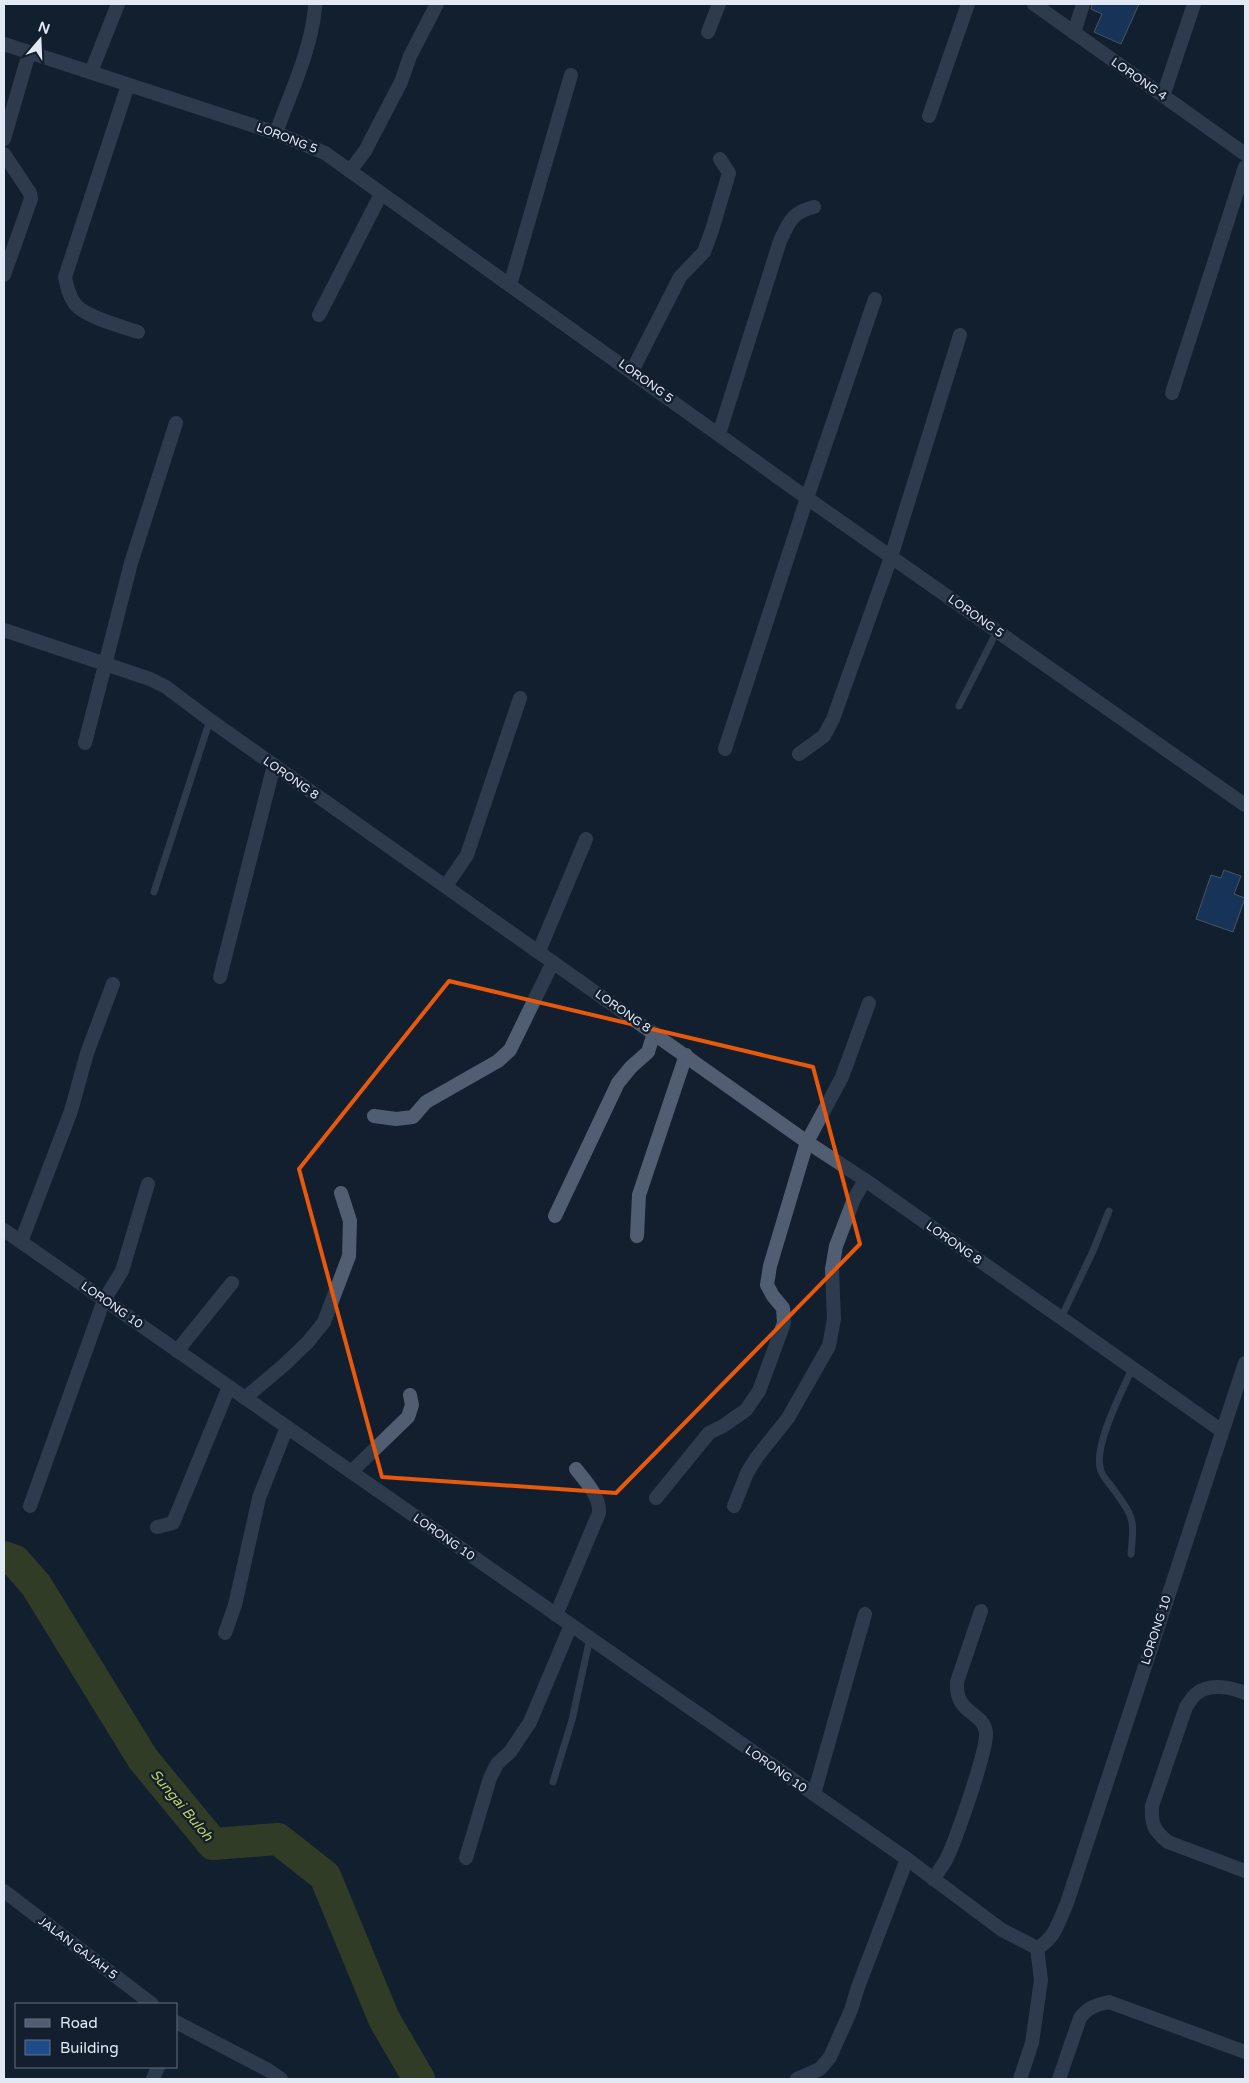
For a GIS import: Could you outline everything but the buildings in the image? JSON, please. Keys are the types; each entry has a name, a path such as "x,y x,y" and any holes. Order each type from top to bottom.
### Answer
{"street":[{"path":"91,72 118,4"},
{"path":"350,171 365,151 401,82 410,56 437,4"},
{"path":"708,32 719,4"},
{"path":"929,116 968,4"},
{"name":"LORONG 4","path":"1034,4 1245,154"},
{"path":"1074,32 1083,4"},
{"path":"1163,96 1194,4"},
{"path":"276,133 304,61 313,30 315,7"},
{"name":"LORONG 5","path":"4,44 276,133 325,153 807,498 1245,805"},
{"path":"4,139 29,53"},
{"path":"510,285 571,76"},
{"path":"128,85 65,278 69,293 76,305 85,312 138,332"},
{"path":"4,154 30,193 31,199 4,275"},
{"path":"632,371 680,277 704,252 728,173 720,159"},
{"path":"1172,393 1245,167"},
{"path":"320,315 381,194"},
{"path":"719,434 780,241 789,222 800,210 814,207"},
{"path":"725,749 807,498 875,299"},
{"path":"799,754 824,736 833,719 891,557 960,334"},
{"path":"85,743 131,562 176,423"},
{"name":"LORONG 8","path":"4,630 166,686 210,720 686,1054 807,1142 865,1180 1222,1431"},
{"path":"446,886 467,855 520,698"},
{"path":"220,977 274,765"},
{"path":"539,951 586,839"},
{"path":"374,1116 396,1119 413,1118 426,1102 498,1061 510,1050 553,962"},
{"path":"22,1242 71,1112 87,1053 113,984"},
{"path":"656,1498 709,1433 746,1410 759,1391 784,1323 783,1308 767,1285 770,1266 807,1142 842,1077 869,1003"},
{"path":"555,1216 618,1083 631,1067 648,1052 654,1033"},
{"path":"637,1236 639,1195 686,1054"},
{"path":"734,1506 747,1473 757,1457 788,1418 829,1346 834,1320 832,1269 836,1246 854,1199 865,1180"},
{"path":"30,1506 104,1300 122,1271 148,1184"},
{"path":"245,1398 308,1342 324,1322 349,1256 350,1221 341,1193"},
{"name":"LORONG 10","path":"4,1230 907,1859 1002,1930 1037,1948 1046,1944 1053,1935 1066,1903 1245,1363"},
{"path":"177,1351 232,1283"},
{"path":"157,1527 173,1523 229,1387"},
{"path":"351,1472 408,1417 412,1405 410,1395"},
{"path":"225,1633 235,1606 260,1498 287,1428"},
{"path":"556,1615 599,1514 600,1506 590,1486 576,1469"},
{"path":"934,1879 946,1860 952,1845 981,1758 986,1733 982,1723 960,1703 956,1694 957,1682 981,1611"},
{"path":"814,1794 865,1614"},
{"path":"466,1858 490,1778 497,1764 510,1752 530,1722 571,1626"},
{"path":"1245,1693 1235,1688 1218,1687 1205,1689 1196,1694 1186,1707 1152,1806 1152,1819 1158,1834 1168,1842 1245,1871"},
{"path":"797,2079 820,2069 830,2057 851,2010 907,1859"},
{"name":"JALAN GAJAH 5","path":"4,1891 151,2003"},
{"path":"1020,2079 1034,2034 1041,1980 1037,1948"},
{"path":"1059,2079 1080,2018 1086,2009 1096,2004 1109,2002 1245,2052"},
{"path":"178,2023 268,2070 281,2079"}],"lane":[{"path":"959,706 997,631"},
{"path":"154,892 210,720"},
{"path":"1061,1318 1093,1251 1109,1211"},
{"path":"1131,1554 1134,1524 1128,1509 1100,1471 1100,1451 1106,1428 1132,1369"},
{"path":"553,1782 572,1720 590,1638"}],"highlighted area":[{"path":"449,981 813,1067 860,1244 616,1493 382,1477 299,1169"}],"waterway":[{"name":"Sungai Buloh","path":"4,1557 15,1561 36,1585 143,1759 213,1844 278,1839 325,1876 384,2019 419,2079"}]}
